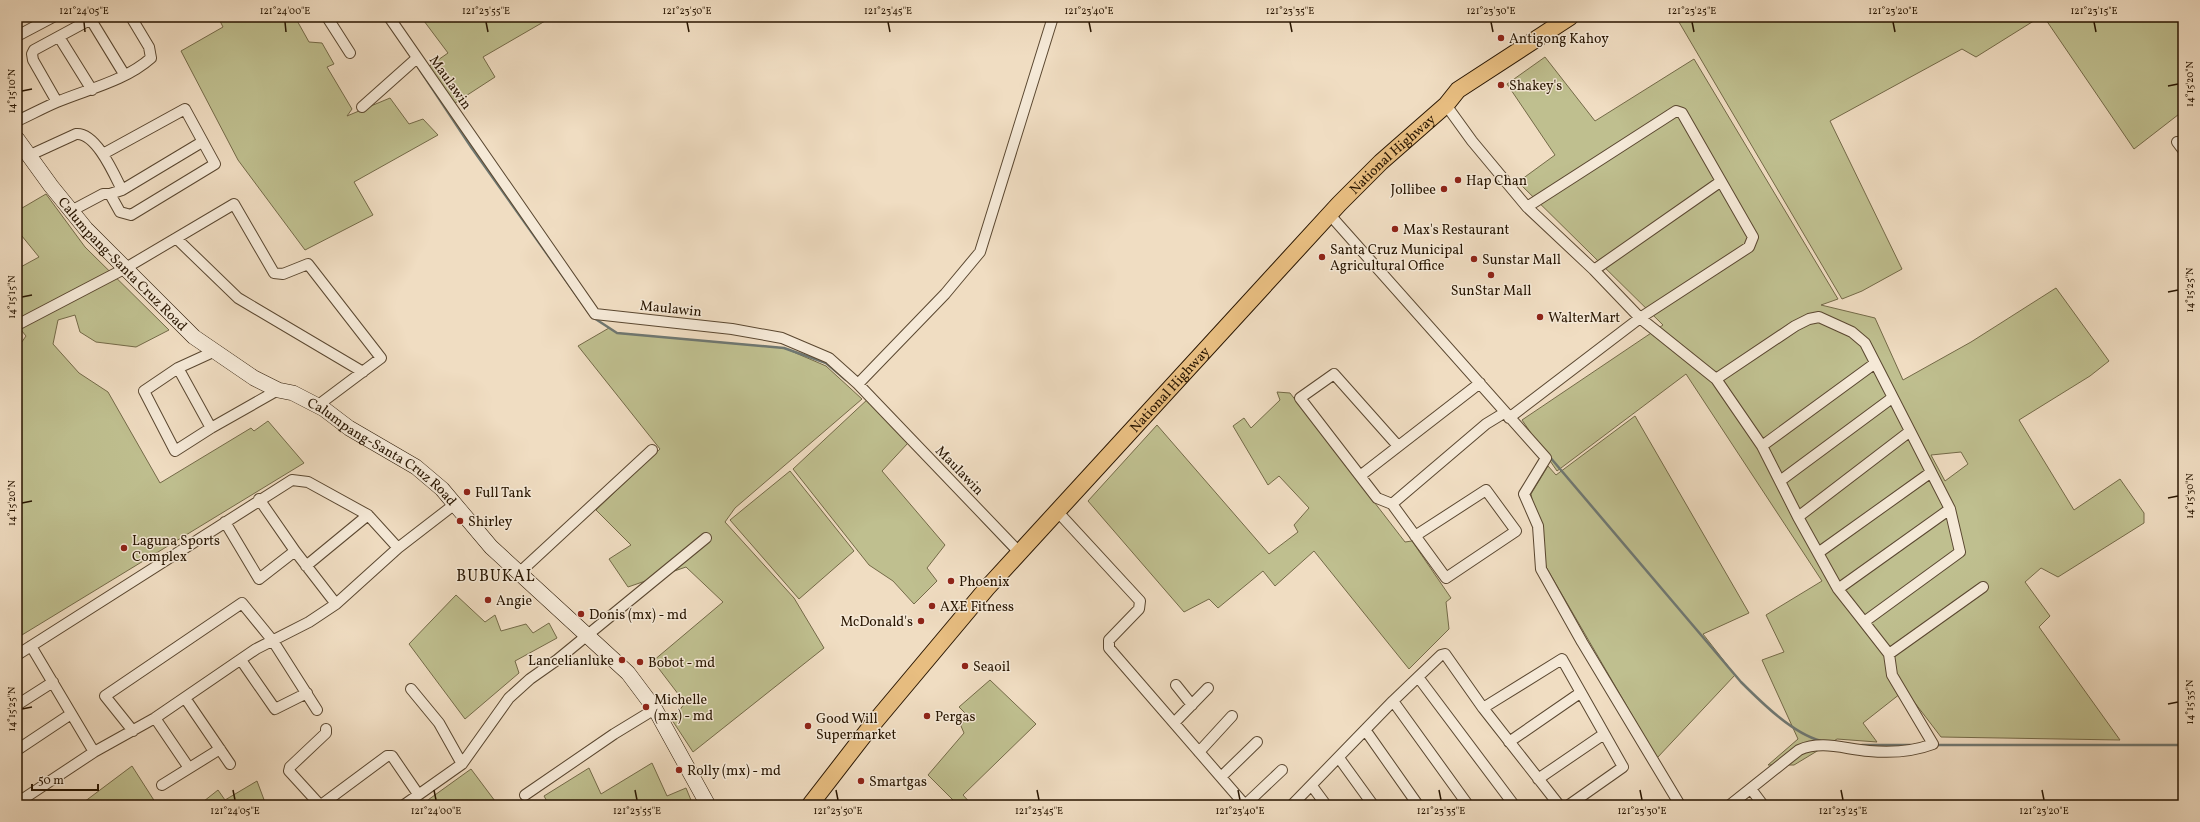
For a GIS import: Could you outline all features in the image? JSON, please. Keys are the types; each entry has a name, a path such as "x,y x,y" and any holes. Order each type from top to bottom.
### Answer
{"main road":[{"name":"National Highway","path":"810,805 873,725 973,604 1019,552 1381,162 1446,105 1458,90 1570,17"},
{"name":"Calumpang-Santa Cruz Road","path":"17,139 28,156 71,211 124,269 194,337 213,352 278,390 294,393 317,406 349,428 416,467 455,504 491,547 520,572 628,673 655,709 708,805"}],"street":[{"path":"17,36 53,17"},
{"path":"17,121 57,102 92,90 124,74 140,68 151,58 149,47 131,17"},
{"path":"327,17 350,53"},
{"name":"Maulawin","path":"389,17 595,314 732,329 782,338 829,358 858,384 1019,552"},
{"path":"858,384 945,294 980,252 1053,17"},
{"path":"57,102 33,60 32,54 34,50 93,18 124,74"},
{"path":"59,37 92,90"},
{"path":"362,107 417,58"},
{"path":"1446,105 1472,141 1527,207 1594,270 1640,318 1716,378 1762,446 1798,517 1838,589 1889,654 1892,676 1933,744 1915,751 1870,751 1828,744 1811,744 1799,750 1730,805"},
{"path":"103,154 185,109 215,164 131,215 120,212 110,194"},
{"path":"1392,504 1486,424 1506,415 1640,318 1749,247 1753,237 1749,228 1720,182 1682,113 1676,111 1527,207"},
{"path":"28,156 76,134 82,133 88,136 103,154 122,190"},
{"path":"71,211 103,194 110,194 122,190 202,142"},
{"path":"1594,270 1720,182"},
{"path":"17,325 124,269 234,204 274,273 283,274 308,264 381,358 317,406"},
{"path":"1330,216 1480,383 1506,415 1546,458 1524,494 1538,526 1541,569 1582,642 1680,805"},
{"path":"177,239 238,298 363,372"},
{"path":"1716,378 1795,326 1809,319 1819,317 1852,332 1864,343 1950,509 1960,552 1864,622"},
{"path":"213,352 178,368 144,391 175,451 211,428 278,390"},
{"path":"1762,446 1874,364"},
{"path":"178,368 211,428"},
{"path":"1398,446 1334,374 1300,398 1376,498 1392,504 1415,536 1446,578 1516,530 1486,490 1415,536"},
{"path":"1360,476 1480,383"},
{"path":"1780,480 1892,398"},
{"path":"1798,517 1909,432"},
{"path":"520,572 652,450"},
{"path":"1818,553 1930,473"},
{"path":"17,655 292,480 308,482 368,515 398,548"},
{"path":"260,499 294,551 336,604"},
{"path":"17,803 94,752 155,718 256,649 273,641 336,604 398,548 455,504"},
{"path":"1838,589 1950,509"},
{"path":"1057,511 1140,601 1139,609 1109,640 1109,648 1174,724 1245,805 1282,770"},
{"path":"306,566 368,515"},
{"path":"225,522 259,579 294,551"},
{"path":"404,805 462,764 509,698 530,679 557,660 706,538"},
{"path":"1889,654 1983,587"},
{"path":"134,731 105,696 242,603 273,641 317,710"},
{"path":"31,646 94,752"},
{"path":"1292,805 1366,731 1393,701 1442,655 1446,654 1483,708 1559,805"},
{"path":"1483,708 1562,659 1623,767 1569,805"},
{"path":"241,660 275,709 307,693"},
{"path":"1418,677 1514,805"},
{"path":"17,706 53,682"},
{"path":"1176,685 1192,705"},
{"path":"1174,724 1208,688"},
{"path":"410,689 439,723 462,764"},
{"path":"1509,742 1580,693"},
{"path":"185,698 230,764"},
{"path":"1393,701 1468,805"},
{"path":"525,795 614,734 655,709"},
{"path":"17,750 72,714"},
{"path":"1199,752 1232,716"},
{"path":"155,718 189,768"},
{"path":"326,730 326,733 290,767 289,771 321,805 388,756 392,756 418,794"},
{"path":"1366,731 1418,805"},
{"path":"1538,779 1604,734"},
{"path":"1221,778 1257,742"},
{"path":"162,785 220,749"},
{"path":"1339,758 1373,805"},
{"path":"1312,786 1326,805"},
{"path":"1751,789 1763,805"}],"green space":[{"path":"218,17 295,17 309,42 322,43 334,64 327,67 352,109 347,116 390,98 409,124 423,119 438,135 354,182 373,215 305,250 238,160 181,51 223,27"},
{"path":"421,17 552,17 483,57 495,77 455,103 428,67 448,53"},
{"path":"1676,17 2040,17 1976,57 1962,49 1830,121 1902,269 1862,291 1842,299"},
{"path":"2044,17 2183,17 2183,111 2134,149"},
{"path":"1545,57 1595,121 1694,59 1838,299 1821,305 1875,318 1903,380 1971,342 2056,288 2109,361 2090,376 2019,420 2074,510 2120,479 2144,513 2144,523 2058,577 2041,568 2025,582 2050,616 2039,627 2120,740 1941,737 1905,690 1863,723 1877,742 1837,739 1794,765 1768,765 1798,739 1762,660 1784,652 1766,615 1822,581 1686,374 1557,471 1522,420 1663,325 1518,182 1555,155 1507,84","holes":["1961,452 1968,464 1945,481 1931,455"]},
{"path":"46,194 85,247 169,330 136,347 96,342 80,332 75,315 58,320 53,344 79,373 108,392 160,483 251,428 254,431 268,421 304,463 17,638 17,349 26,336 17,325 17,269 39,257 17,230 17,211"},
{"path":"609,328 617,333 784,348 826,366 862,399 735,508 725,522 794,598 824,648 693,752 672,720 685,703 653,661 723,602 686,567 628,587 609,559 631,545 596,510 660,449 578,346"},
{"path":"1277,392 1290,393 1405,542 1412,541 1451,598 1446,602 1449,629 1409,669 1314,551 1275,586 1263,571 1218,608 1209,599 1184,612 1088,501 1157,425 1269,554 1298,532 1294,525 1309,508 1279,476 1268,485 1233,426 1244,418 1251,428 1280,400"},
{"path":"869,398 908,443 882,471 945,545 927,568 937,581 914,604 893,581 869,565 793,469"},
{"path":"1635,416 1749,613 1703,634 1735,675 1657,758 1546,567 1531,494 1548,466 1556,475"},
{"path":"790,471 854,551 799,599 730,520"},
{"path":"456,595 485,622 495,615 501,631 526,624 533,633 549,623 557,638 515,661 519,673 465,719 409,644"},
{"path":"990,680 1036,724 963,795 972,805 958,805 928,775 964,733 961,726 967,715 959,707"},
{"path":"652,763 667,796 686,788 693,805 549,805 544,796 589,768 601,794"},
{"path":"132,766 157,805 80,805"},
{"path":"471,769 498,805 421,805"},
{"path":"257,781 266,805 199,805 218,790 225,800"}],"waterway":[{"path":"418,67 471,147 589,313"},
{"path":"594,318 617,333 784,348 826,363 846,380"},
{"path":"1549,456 1741,682 1767,707 1788,724 1810,737 1821,741"},
{"path":"982,520 1013,553"},
{"path":"1862,745 1911,745"},
{"path":"1936,745 2183,745"}],"place":[{"name":"Antigong Kahoy","path":"1501,38"},
{"name":"Shakey's","path":"1501,85"},
{"name":"Hap Chan","path":"1458,180"},
{"name":"Jollibee","path":"1444,189"},
{"name":"Max's Restaurant","path":"1395,229"},
{"name":"Santa Cruz Municipal Agricultural Office","path":"1322,257"},
{"name":"Sunstar Mall","path":"1474,259"},
{"name":"SunStar Mall","path":"1491,275"},
{"name":"WalterMart","path":"1540,317"},
{"name":"Full Tank","path":"467,492"},
{"name":"Shirley","path":"460,521"},
{"name":"Laguna Sports Complex","path":"124,548"},
{"name":"Phoenix","path":"951,581"},
{"name":"Angie","path":"488,600"},
{"name":"AXE Fitness","path":"932,606"},
{"name":"Donis (mx) - md","path":"581,614"},
{"name":"McDonald's","path":"921,621"},
{"name":"Lancelianluke","path":"622,660"},
{"name":"Bobot - md","path":"640,662"},
{"name":"Seaoil","path":"965,666"},
{"name":"Michelle (mx) - md","path":"646,707"},
{"name":"Pergas","path":"927,716"},
{"name":"Good Will Supermarket","path":"808,726"},
{"name":"Rolly (mx) - md","path":"679,770"},
{"name":"Smartgas","path":"861,781"}],"district":[{"name":"BUBUKAL","path":"496,575"}]}
